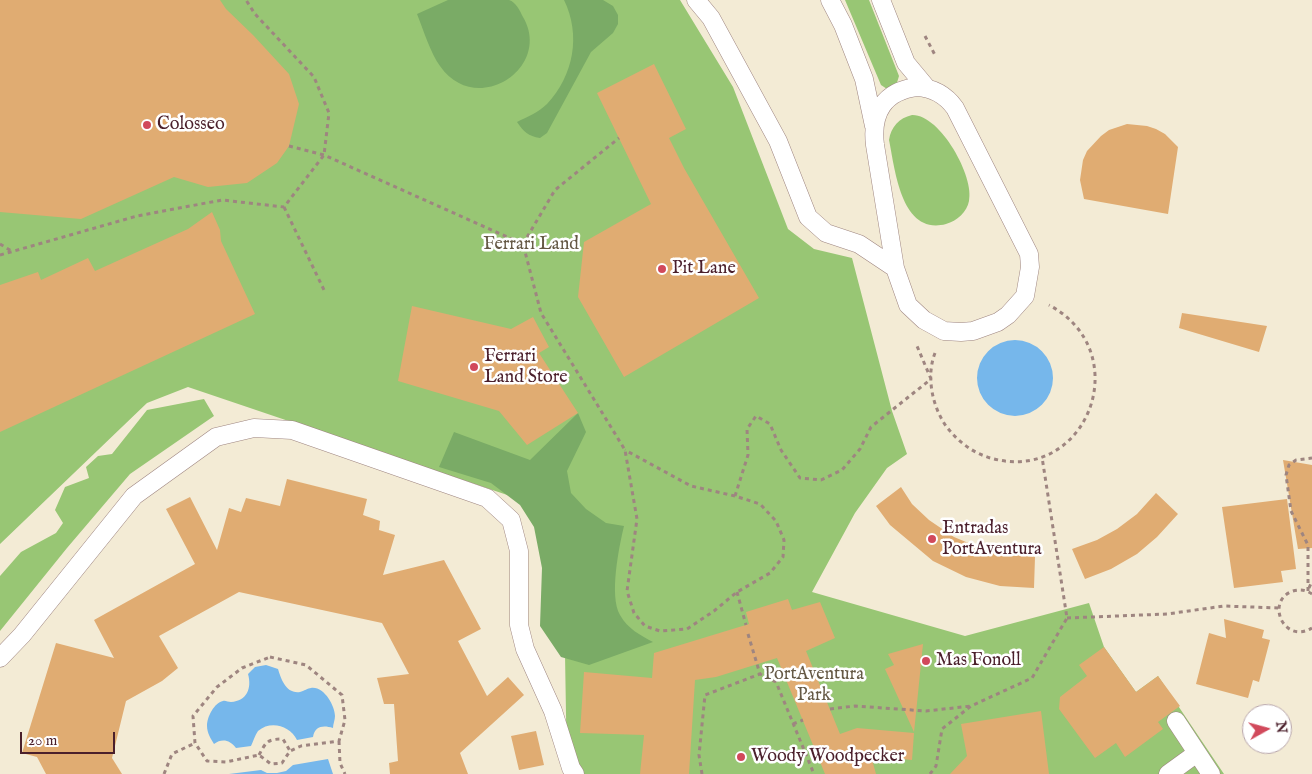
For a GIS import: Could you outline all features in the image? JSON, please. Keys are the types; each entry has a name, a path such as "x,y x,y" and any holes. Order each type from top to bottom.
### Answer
{"lane":[{"path":"696,0 712,18 778,140 808,217 826,233 859,244 895,268"},
{"path":"830,0 864,79 874,126 875,145 895,268 908,305 924,320 944,331 973,331 998,322 1008,315 1025,296 1030,267 1029,254 955,108 943,95 926,88 908,88 891,95 879,109 874,126"},
{"path":"880,0 906,63 926,88"},
{"path":"0,658 22,635 134,496 216,437 254,428 292,430 487,498 511,520 520,551 518,625 525,649 553,711 570,768 575,774"},
{"path":"1176,721 1211,774"},
{"path":"1168,774 1197,752"}],"path":[{"path":"246,0 254,14 314,76 329,113 324,155 284,207"},
{"path":"619,138 555,190 523,244 540,313 625,450 637,519 627,590 634,613 645,626 660,631 687,629 714,611 737,592 770,573 783,557 784,540 776,520 760,504 691,486 625,450"},
{"path":"289,146 324,155 523,244"},
{"path":"0,255 137,216 222,200 284,207"},
{"path":"284,207 324,290"},
{"path":"0,244 14,252"},
{"path":"944,331 933,359 931,378 933,398 940,417 952,434 966,447 984,457 1003,462 1023,462 1042,457 1060,448 1075,435 1086,418 1094,400 1096,380 1094,360 1087,341 1076,325 1061,311 1025,296"},
{"path":"735,496 748,455 746,429 756,416 770,424 781,450 800,478 821,480 842,470 860,449 871,427 931,378"},
{"path":"930,774 936,766 942,728 971,706 1032,678 1067,618 1042,457"},
{"path":"1308,591 1308,545 1291,511 1286,475 1289,465 1296,460 1312,458"},
{"path":"1308,591 1312,581"},
{"path":"1312,594 1308,591 1298,590 1289,593 1282,599 1278,608 1284,626 1292,631 1302,633 1312,628"},
{"path":"737,592 746,625"},
{"path":"1067,618 1167,614 1224,606 1278,608"},
{"path":"748,634 760,674 776,682 814,774"},
{"path":"290,751 283,739 274,739 266,743 259,755 226,762 207,761 195,743 193,716 217,687 242,668 270,657 306,665 342,695 345,720 339,741 340,763 345,774"},
{"path":"702,774 699,755 705,695 760,674"},
{"path":"830,710 855,706 926,711 971,706"},
{"path":"793,724 803,720"},
{"path":"259,755 271,764 282,763 290,751 301,746 339,741"},
{"path":"164,774 172,754 195,743"}],"green space":[{"name":"Ferrari Land","path":"0,0 680,0 733,87 788,229 814,249 852,258 892,411 907,454 887,468 855,513 812,592 965,636 1089,603 1104,647 1136,692 1158,676 1224,774 567,774 565,654 538,528 522,500 188,387 147,403 0,544"},
{"path":"448,0 509,0 514,3 523,17 530,36 528,53 519,69 506,80 490,87 472,87 455,81 437,61 417,14"},
{"path":"564,0 603,0 613,6 618,15 618,24 613,33 591,52 547,133 540,138 527,133 517,122 537,112 547,104 556,93 569,68 573,41 572,27"},
{"path":"845,0 869,0 899,76 896,86 887,89 881,85"},
{"path":"912,115 923,117 944,135 967,177 969,190 968,205 961,216 946,224 931,225 919,220 910,210 898,182 889,140 896,124 903,118"},
{"path":"204,399 214,416 130,474 0,631 0,576 21,552 56,533 63,523 55,510 65,487 89,478 86,467 98,456 112,454 147,410"},
{"path":"578,413 586,432 567,471 571,493 586,509 606,523 624,526 616,571 615,596 617,607 620,615 631,628 653,642 589,665 561,657 540,626 542,568 534,527 520,505 491,483 439,467 454,432 530,460"}],"water":[{"path":"1008,340 1022,340 1036,346 1047,357 1053,371 1050,393 1042,405 1022,416 1008,416 994,410 983,399 977,385 977,371 983,357 994,346"},
{"path":"266,665 278,669 285,685 291,691 300,692 316,688 324,693 331,702 335,712 333,728 320,727 313,737 297,740 290,731 274,725 258,731 251,746 236,748 231,743 223,741 214,744 207,729 207,722 212,711 220,702 231,702 241,699 249,689 248,674 255,667"},
{"path":"328,759 333,774 229,774 261,770 267,773 277,773 286,771 293,765"}],"building":[{"name":"Colosseo","path":"0,0 220,0 226,9 289,74 299,104 289,146 277,163 247,183 208,187 174,177 81,219 0,212"},
{"name":"Pit Lane","path":"654,64 686,129 669,138 684,168 759,298 624,377 578,297 584,242 651,204 597,93"},
{"path":"1127,124 1156,129 1165,134 1178,147 1168,214 1084,199 1080,180 1083,160 1087,151 1109,130"},
{"path":"212,212 220,230 221,241 255,314 0,432 0,285 38,272 41,280 88,258 95,271 188,229"},
{"name":"Ferrari Land Store","path":"412,306 511,329 533,317 549,347 539,353 578,413 527,445 499,411 398,381"},
{"path":"1182,313 1267,326 1259,352 1179,328"},
{"path":"1283,460 1312,465 1312,548 1298,549"},
{"path":"287,479 367,499 363,515 380,521 379,530 395,535 383,575 444,560 481,629 458,641 487,696 508,677 524,695 460,753 468,774 390,774 389,763 398,761 394,704 384,704 377,678 409,674 382,623 239,592 159,636 178,668 162,681 126,701 112,758 122,774 46,774 37,757 22,753 56,643 114,658 94,620 195,564 166,509 190,497 217,550 229,508 241,512 246,498 280,506"},
{"name":"Entradas PortAventura","path":"901,487 912,504 929,520 954,537 978,547 1035,557 1034,588 1000,586 966,577 933,561 890,525 876,506"},
{"name":"Entradas PortAventura","path":"1156,493 1178,514 1157,537 1137,554 1111,569 1085,579 1072,549 1097,540 1117,529 1137,514"},
{"path":"1287,499 1296,569 1281,571 1283,582 1234,588 1222,507"},
{"path":"788,599 792,610 820,602 835,638 806,651 840,734 857,728 914,733 912,760 871,756 876,774 825,774 777,658 716,677 695,680 689,774 640,774 644,735 580,733 584,672 652,678 654,653 749,624 746,612"},
{"path":"1224,619 1264,630 1262,638 1270,640 1259,682 1253,680 1248,698 1196,684 1209,633 1226,638"},
{"path":"923,644 914,732 885,669 894,665 888,654"},
{"path":"1104,647 1136,692 1158,676 1180,706 1158,722 1163,729 1125,757 1116,743 1095,758 1059,709 1060,697 1087,676 1079,665"},
{"path":"1041,711 1049,774 950,774 967,756 961,724"},
{"path":"536,731 544,765 519,770 511,736"}],"place":[{"name":"Colosseo","path":"147,125"},
{"name":"Pit Lane","path":"662,269"},
{"name":"Ferrari Land Store","path":"474,367"},
{"name":"Entradas PortAventura","path":"932,539"},
{"name":"Mas Fonoll","path":"926,661"},
{"name":"Woody Woodpecker","path":"741,757"}],"park label":[{"name":"PortAventura Park","path":"814,685"}]}
